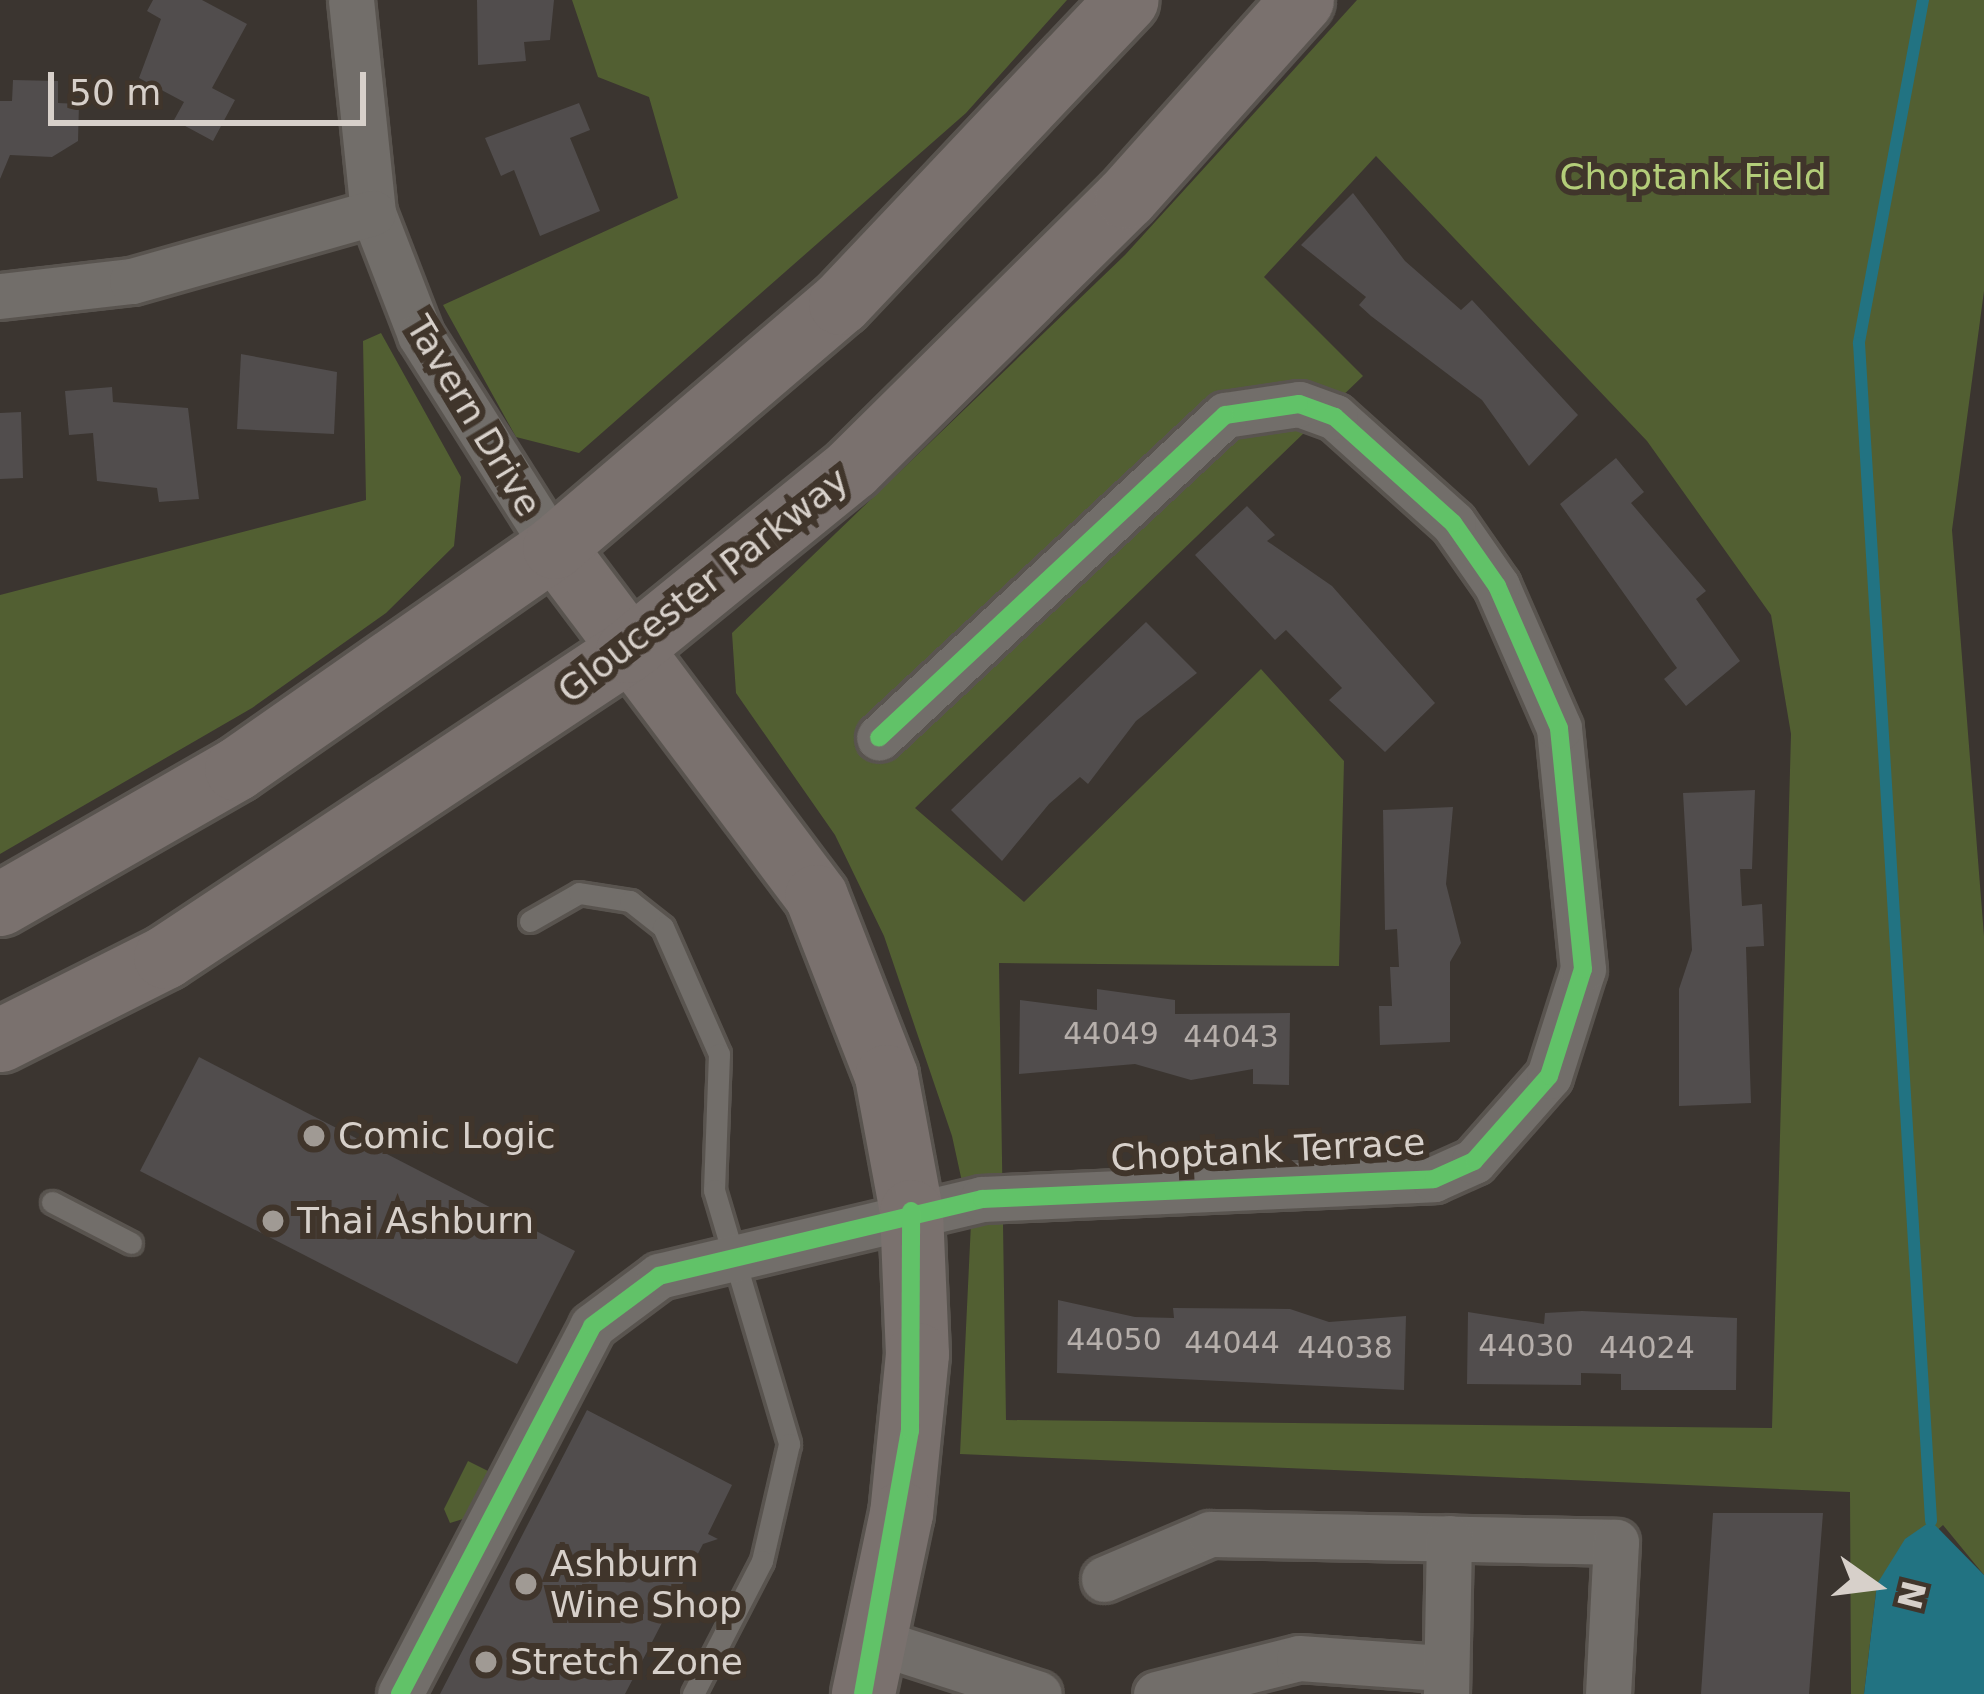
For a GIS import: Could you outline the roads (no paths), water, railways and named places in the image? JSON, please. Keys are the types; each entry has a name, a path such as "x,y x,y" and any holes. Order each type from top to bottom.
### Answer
{"main road":[{"path":"0,904 236,769 554,547 840,303 1127,0"},
{"name":"Gloucester Parkway","path":"0,1040 165,957 627,651 868,453 1126,196 1301,0"},
{"path":"554,547 627,651 816,896 886,1076 910,1211 917,1354 869,1668"}],"street":[{"name":"Tavern Drive","path":"351,0 373,213 420,335 554,547"},
{"path":"0,296 132,281 373,213"},
{"name":"Choptank Terrace","path":"400,1694 592,1326 659,1276 910,1211 1099,1191 1434,1179 1474,1162 1550,1076 1576,1006 1584,930 1558,728 1497,586 1370,441 1299,404 1261,404 1209,427 879,738"},
{"path":"1104,1579 1210,1534 1616,1542 1608,1694"},
{"path":"1156,1694 1299,1658 1444,1681 1449,1538"},
{"path":"869,1668 1040,1694"}],"lane":[{"path":"530,921 596,891 663,927 719,1054 710,1162 740,1252 789,1444 783,1504 693,1694"},
{"path":"52,1202 131,1243"}],"water":[{"path":"1931,1521 1984,1575 1984,1694 1864,1694 1877,1584 1905,1539"}],"waterway":[{"path":"1923,0 1859,343 1931,1521"}],"place":[{"name":"Comic Logic","path":"314,1136"},
{"name":"Thai Ashburn","path":"273,1221"},
{"name":"Ashburn Wine Shop","path":"526,1584"},
{"name":"Stretch Zone","path":"486,1662"}],"park label":[{"name":"Choptank Field","path":"1693,177"}]}
